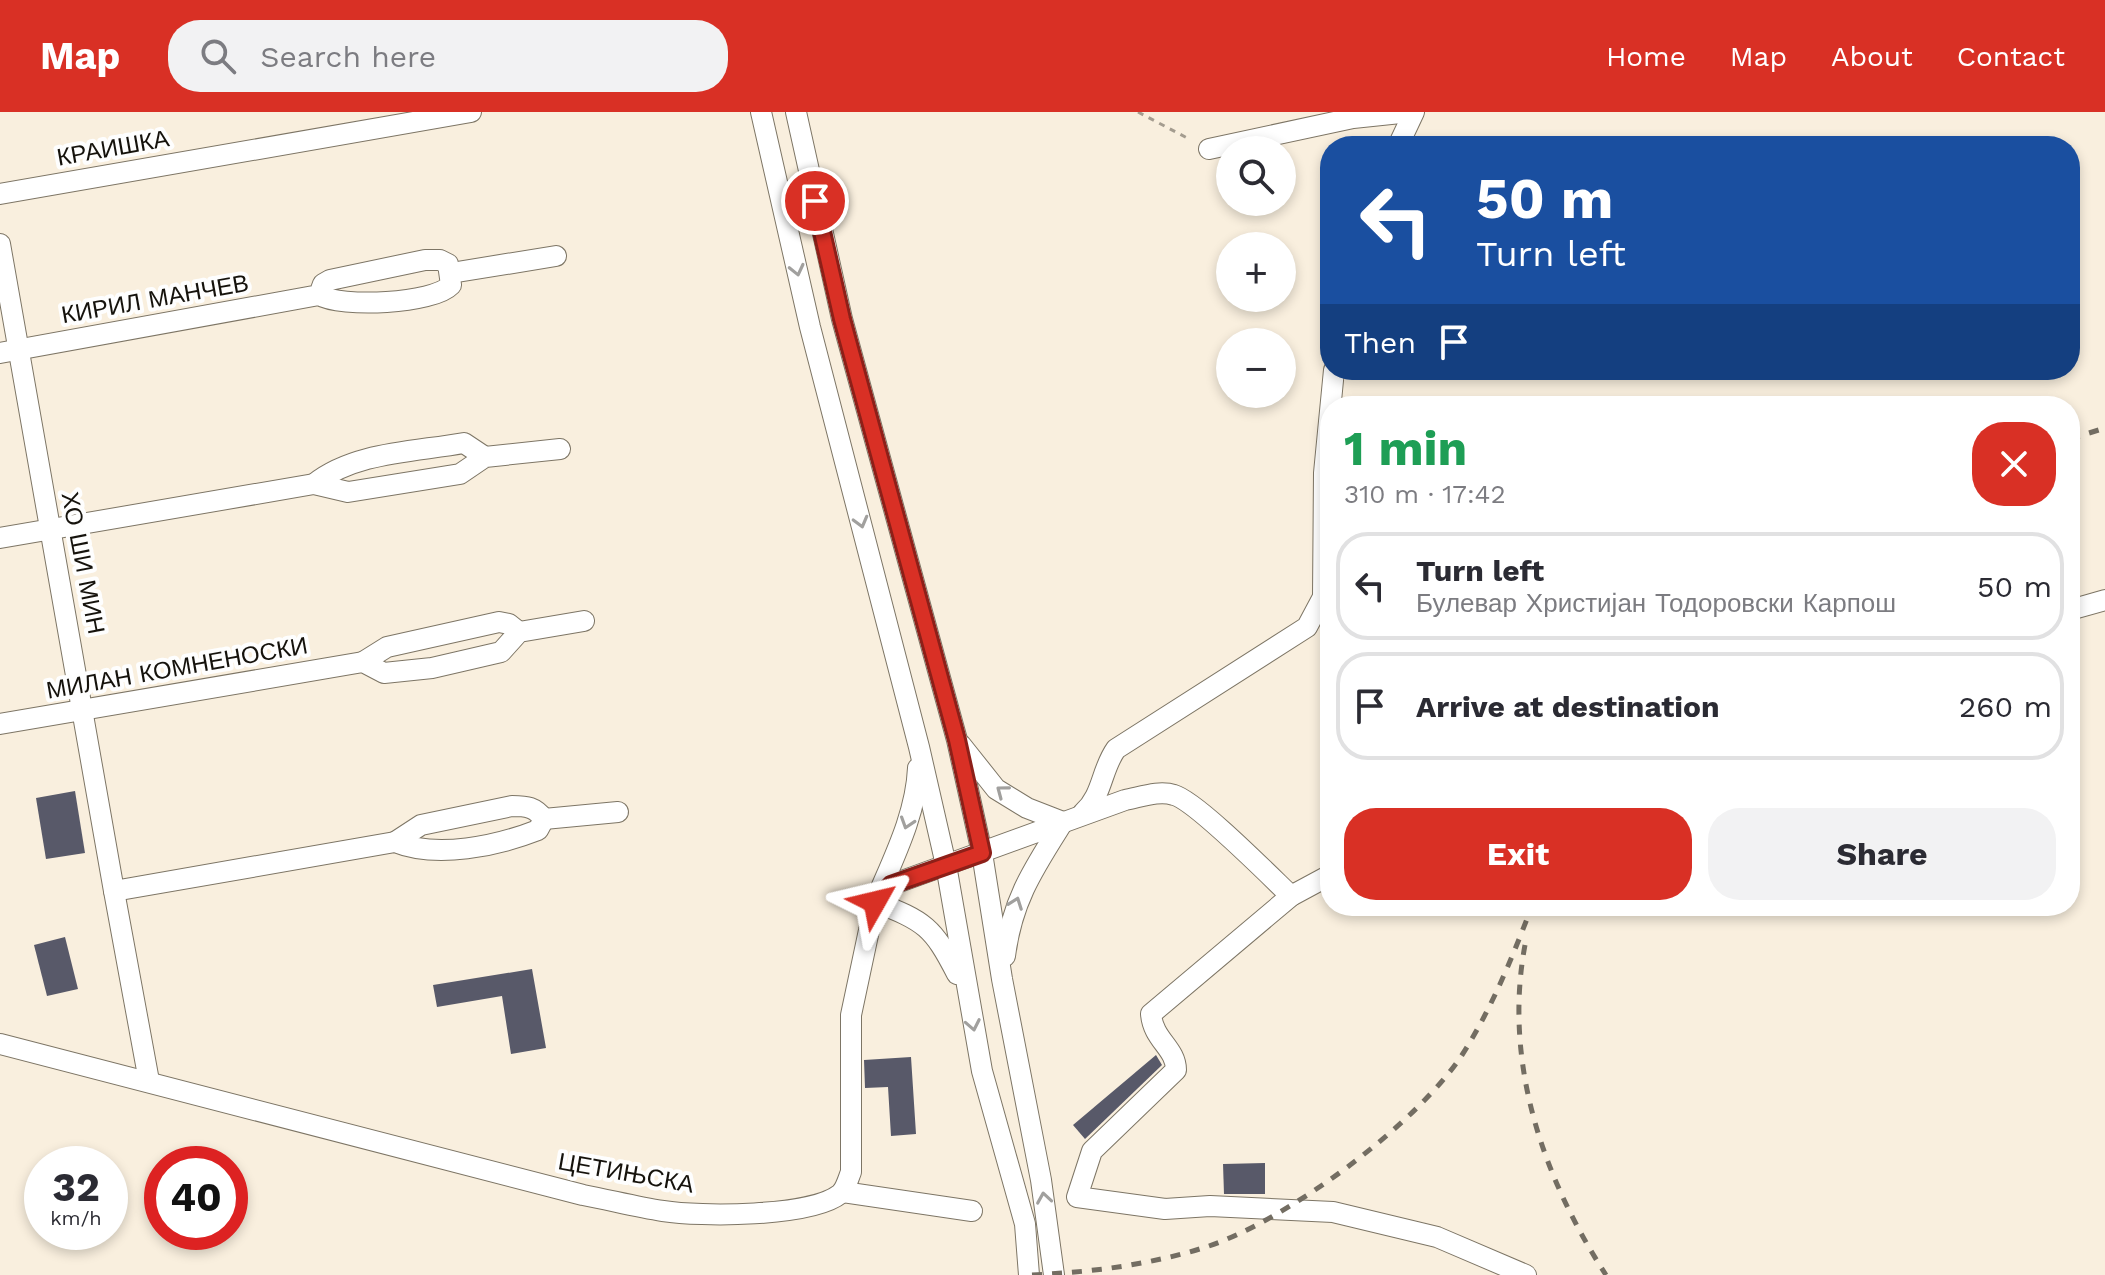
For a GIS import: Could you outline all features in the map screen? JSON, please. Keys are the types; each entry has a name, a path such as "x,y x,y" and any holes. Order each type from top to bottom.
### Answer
{"street":[{"name":"КРАИШКА","path":"0,194 471,112"},
{"path":"761,112 810,327 919,747 946,865 982,1071 1025,1224 1029,1275"},
{"path":"796,112 842,319 957,740 982,853 1002,979 1041,1180 1054,1275"},
{"path":"1209,149 1353,118 1412,112 1402,136"},
{"name":"ХО ШИ МИН","path":"0,244 9,352 49,531 84,711 149,1081"},
{"path":"451,273 556,256"},
{"name":"КИРИЛ МАНЧЕВ","path":"9,352 319,295 329,301 358,303 436,293 451,285 451,273 448,264 440,260 425,260 330,280 323,284 319,295"},
{"path":"0,538 314,484 332,470 366,459 464,443 485,457"},
{"path":"314,484 333,491 362,490 460,474 485,457 560,449"},
{"path":"2080,607 2105,600"},
{"path":"1002,979 1008,925 1023,886 1072,819 1099,795 1110,757 1116,749 1307,627 1320,604"},
{"name":"МИЛАН КОМНЕНОСКИ","path":"363,662 384,673 432,668 501,652 519,632 584,621"},
{"name":"МИЛАН КОМНЕНОСКИ","path":"0,724 363,662 387,647 499,622 509,624 519,632"},
{"path":"957,740 996,789 1027,808 1072,819"},
{"path":"919,747 918,788 905,831 875,902 851,1015 849,1069 853,1134 851,1172 843,1192 972,1211"},
{"path":"875,902 891,885 1125,800 1161,793 1177,795 1206,817 1291,896"},
{"path":"114,891 395,842 421,825 512,806 537,810 544,819"},
{"path":"544,819 618,812"},
{"path":"395,842 412,849 433,851 487,844 538,830 544,819"},
{"path":"1320,880 1291,896 1151,1014 1152,1028 1176,1059 1176,1070 1092,1151 1077,1197 1165,1209 1210,1206 1333,1212 1437,1237 1526,1275"},
{"path":"875,902 907,914 936,934 966,992"},
{"name":"ЦЕТИЊСКА","path":"0,1044 583,1195 666,1212 732,1214 793,1209 824,1203 843,1192"}],"path":[{"path":"1138,112 1209,149"}],"building":[{"path":"75,791 85,853 46,859 36,798"},
{"path":"65,937 78,989 47,996 34,945"},
{"path":"532,969 546,1048 511,1054 502,996 437,1007 433,985"},
{"path":"1156,1055 1162,1065 1085,1139 1073,1125"},
{"path":"911,1057 916,1134 891,1136 888,1087 865,1088 864,1060"},
{"path":"1265,1163 1265,1194 1224,1194 1223,1164"}],"railway":[{"path":"2080,436 2105,428"},
{"path":"1032,1275 1120,1267 1206,1247 1273,1216 1347,1168 1414,1111 1462,1055 1492,1001 1528,916"},
{"path":"1525,945 1520,989 1520,1032 1524,1075 1534,1118 1564,1199 1606,1275"}],"route":[{"path":"815,201 842,319 957,740 982,853 891,885 875,902"}]}
